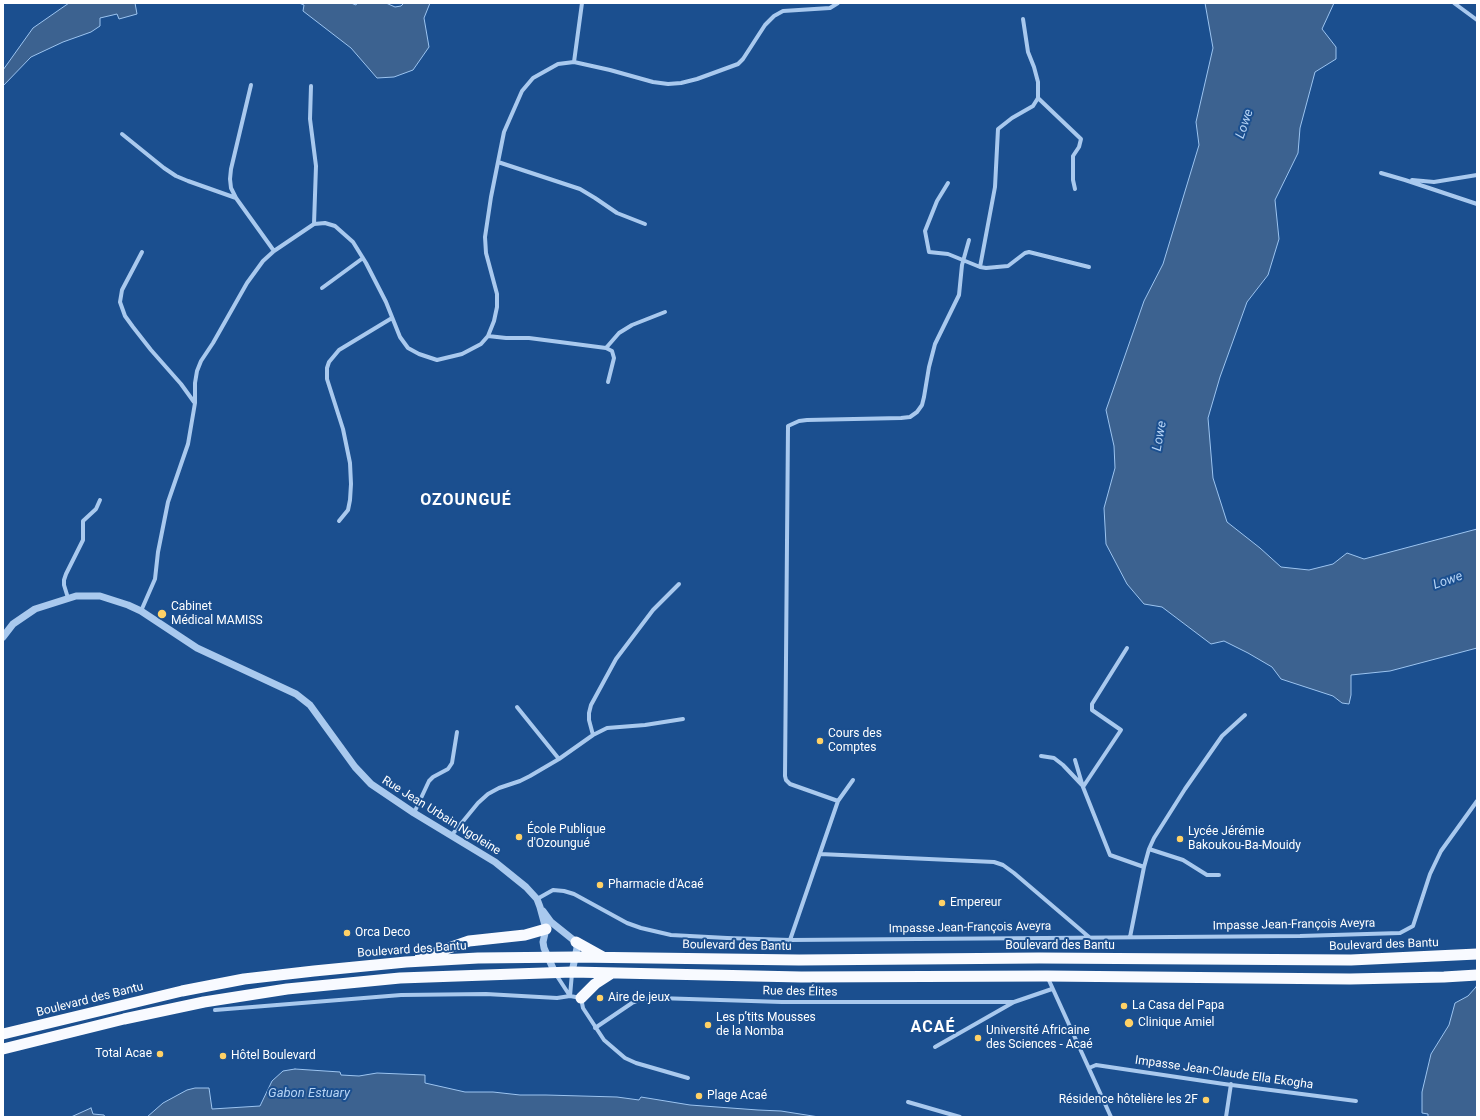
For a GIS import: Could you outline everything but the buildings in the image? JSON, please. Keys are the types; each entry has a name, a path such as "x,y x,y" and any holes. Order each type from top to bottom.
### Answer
{"highway":[{"path":"406,962 469,941 525,935 546,929"},
{"path":"576,942 607,958"},
{"name":"Boulevard des Bantu","path":"3,1034 182,991 244,979 406,962 478,958 575,957 1351,960 1477,954"},
{"path":"3,1049 124,1019 204,1002 287,990 400,978 572,972 801,977 1047,976 1384,979 1475,975"},
{"path":"575,997 612,973"}],"street":[{"path":"574,62 582,3"},
{"path":"141,611 155,580 158,552 168,502 188,444 195,403 195,378 201,361 256,268 274,251 314,224 325,223 335,226 353,242 363,258 374,277 403,343 408,348 419,354 438,360 450,358 472,349 481,344 488,336 497,308 497,294 486,253 485,238 491,197 504,132 522,91 533,78 558,64 574,62 653,82 668,84 680,83 738,64 765,26 774,16 782,11 830,8 838,3"},
{"path":"1454,3 1477,20"},
{"path":"980,267 995,187 998,129 1012,118 1033,106 1038,98 1038,82 1028,52 1023,19"},
{"path":"251,85 231,169 231,188 236,198 274,251"},
{"path":"311,86 310,119 316,166 314,224"},
{"path":"1038,98 1081,139 1079,147 1073,156 1072,162 1075,189"},
{"path":"122,134 176,176 236,198"},
{"path":"498,162 580,189 616,213 645,224"},
{"path":"1380,173 1477,204"},
{"path":"1405,180 1434,182 1477,175"},
{"path":"948,183 937,200 925,231 929,252 948,254 980,267 991,268 1008,266 1025,253 1029,252 1089,267"},
{"path":"838,801 790,784 786,780 785,776 788,426 798,421 806,420 901,418 910,416 917,412 922,405 935,344 958,295 963,259 969,240"},
{"path":"142,252 122,290 120,302 129,322 151,350 182,384 195,403"},
{"path":"322,288 363,258"},
{"path":"606,348 619,333 632,325 665,312"},
{"path":"339,521 348,510 350,500 350,463 343,429 326,379 326,368 339,350 392,318"},
{"path":"488,336 529,338 606,348 612,351 614,358 608,382"},
{"path":"68,598 64,580 83,540 83,521 96,509 100,500"},
{"path":"593,735 589,720 589,712 616,659 653,610 679,584"},
{"name":"Rue Jean Urbain Ngoleine","path":"4,633 22,617 35,609 68,598 87,595 100,596 141,611 197,648 296,694 310,705 363,777 377,789 414,813 507,870 537,899 540,907"},
{"path":"1083,787 1121,730 1092,710 1092,704 1128,648"},
{"path":"517,707 559,759"},
{"path":"1130,937 1144,867 1154,838 1185,789 1222,736 1245,715"},
{"path":"451,836 478,803 488,794 499,788 520,781 559,759 593,735 607,728 645,725 683,719"},
{"path":"414,813 429,781 433,777 448,769 452,763 457,732"},
{"path":"1041,756 1054,758 1063,765 1083,787"},
{"path":"1074,760 1110,855 1144,867"},
{"path":"790,940 838,801 853,780"},
{"name":"Impasse Jean-François Aveyra","path":"537,899 553,890 564,891 574,894 627,923 671,935 790,940 1300,936 1400,933 1413,926 1430,874 1440,851 1477,801"},
{"path":"1149,849 1184,860 1207,875 1219,875"},
{"path":"820,854 994,862 1003,865 1014,873 1089,937"},
{"path":"540,907 546,929 543,942 547,957 555,973 575,997 604,1040 625,1058 636,1063 688,1078"},
{"path":"540,907 551,922 576,942 577,948 572,972 575,997"},
{"path":"1047,976 1111,1117"},
{"path":"935,1047 1014,1002 1052,989"},
{"path":"215,1010 401,995 486,994 557,998 575,997"},
{"name":"Rue des Élites","path":"595,1028 632,1003 658,998 782,1002 1014,1002"},
{"name":"Impasse Jean-Claude Ella Ekogha","path":"1089,1068 1096,1065 1356,1101"},
{"path":"1226,1117 1231,1084"},
{"path":"908,1102 960,1117"}],"water":[{"path":"69,3 135,3 137,14 119,19 117,14 100,18 100,26 91,32 63,42 31,57 3,86 3,70 33,28"},
{"path":"299,3 351,3 356,5 357,3 386,3 395,7 401,6 404,3 430,3 424,18 429,47 413,70 394,77 377,78 351,48 303,11 304,5"},
{"name":"Lowe","path":"1205,3 1334,3 1322,29 1336,47 1336,59 1315,72 1300,128 1298,153 1275,200 1279,239 1268,275 1247,302 1220,377 1208,418 1213,478 1227,522 1281,567 1309,570 1333,564 1347,553 1364,559 1477,529 1477,648 1390,671 1351,675 1351,695 1349,704 1342,703 1333,696 1281,679 1272,667 1248,653 1224,641 1211,644 1162,607 1144,604 1127,584 1106,544 1104,508 1115,468 1114,446 1106,410 1144,301 1163,264 1199,145 1196,122 1213,48"},
{"path":"1477,984 1477,1117 1428,1117 1428,1114 1422,1113 1422,1092 1431,1054 1449,1025 1455,1003 1468,996"},
{"name":"Gabon Estuary","path":"295,1069 340,1072 341,1075 359,1076 377,1073 425,1075 425,1083 465,1092 617,1097 639,1100 641,1097 690,1105 781,1111 819,1117 147,1117 163,1103 187,1090 195,1088 209,1088 212,1109 260,1106 272,1081 283,1071"},
{"path":"91,1108 93,1114 104,1115 105,1117 71,1117"}],"place":[{"name":"Cabinet Médical MAMISS","path":"162,614"},
{"name":"Cours des Comptes","path":"820,741"},
{"name":"École Publique d'Ozoungué","path":"519,837"},
{"name":"Lycée Jérémie Bakoukou-Ba-Mouidy","path":"1180,839"},
{"name":"Pharmacie d'Acaé","path":"600,885"},
{"name":"Empereur","path":"942,903"},
{"name":"Orca Deco","path":"347,933"},
{"name":"Aire de jeux","path":"600,998"},
{"name":"La Casa del Papa","path":"1124,1006"},
{"name":"Clinique Amiel","path":"1129,1023"},
{"name":"Les p’tits Mousses de la Nomba","path":"708,1025"},
{"name":"Université Africaine des Sciences - Acaé","path":"978,1038"},
{"name":"Total Acae","path":"160,1054"},
{"name":"Hôtel Boulevard","path":"223,1056"},
{"name":"Plage Acaé","path":"699,1096"},
{"name":"Résidence hôtelière les 2F","path":"1206,1100"}],"district":[{"name":"OZOUNGUÉ","path":"466,501"},
{"name":"ACAÉ","path":"933,1028"}]}
